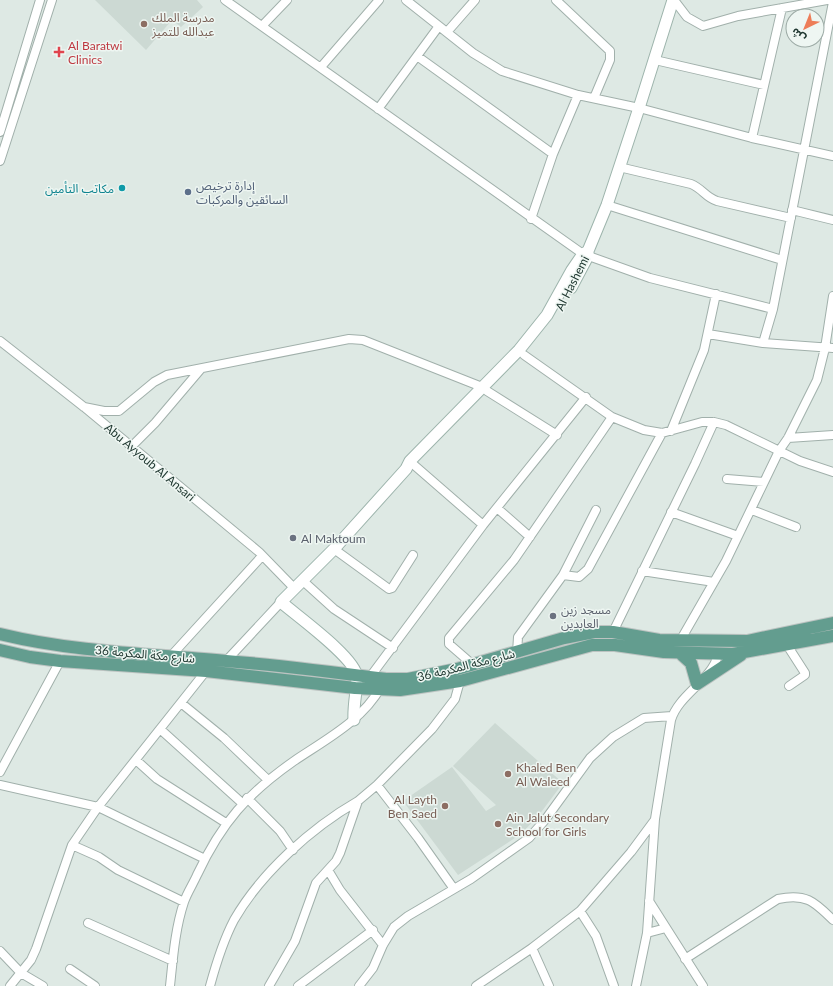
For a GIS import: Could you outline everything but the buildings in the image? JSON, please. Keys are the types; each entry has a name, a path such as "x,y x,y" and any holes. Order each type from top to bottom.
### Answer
{"main road":[{"name":"شارع مكة المكرمة 36","path":"0,634 66,647 226,661 356,682 370,677 383,684 400,690 460,681 592,645 680,647 707,641 761,640 833,623"},
{"name":"شارع مكة المكرمة 36","path":"0,650 30,657 60,660 383,684 457,670 472,664 517,653 564,638 594,632 612,632 659,640 680,647 718,655 745,653 833,636"},
{"path":"707,641 713,645 718,655 728,649 754,646 761,640"},
{"path":"680,647 691,663 697,684 723,665 745,653"}],"street":[{"path":"0,161 52,0"},
{"path":"225,0 321,67 531,219 586,254 650,278 773,309"},
{"path":"262,26 287,0"},
{"path":"321,67 379,0"},
{"path":"406,0 473,54 502,71 578,95 639,108 752,138 833,156"},
{"path":"447,32 475,0"},
{"path":"556,0 610,51 610,60 594,98"},
{"path":"673,0 687,17 703,26 738,16 827,0"},
{"name":"Al Hashemi","path":"484,389 524,355 553,312 586,254 607,204 655,60 673,0"},
{"path":"0,132 39,1"},
{"path":"763,343 773,309 805,150 832,1"},
{"path":"752,138 782,8"},
{"path":"378,109 439,26"},
{"path":"417,56 553,154"},
{"path":"655,60 764,84"},
{"path":"531,219 553,154 578,95"},
{"path":"619,167 691,184 700,188 709,198 716,201 833,220"},
{"path":"607,204 782,260"},
{"path":"671,431 678,410 694,378 708,334 716,294"},
{"path":"680,647 752,510 779,452 788,438 817,380 829,348 833,296"},
{"name":"Al Hashemi","path":"281,602 334,549 410,467 410,462 484,389 553,312"},
{"path":"708,334 763,343 829,348"},
{"path":"84,407 104,411 119,411 154,382 167,375 200,370 335,341 363,340 484,389 557,435"},
{"name":"Abu Ayyoub Al Ansari","path":"0,341 132,446 262,556 294,588"},
{"path":"524,355 586,397 612,417 644,430 662,433 694,423 714,422 726,425 800,461 833,472"},
{"path":"132,446 155,423 200,370"},
{"path":"370,677 483,525 557,435 586,397"},
{"path":"472,664 450,644 449,638 495,584 530,537 612,417"},
{"path":"612,632 714,422"},
{"path":"563,575 579,577 588,569 662,433"},
{"path":"788,438 833,435"},
{"path":"410,467 483,525"},
{"path":"727,479 764,482"},
{"path":"497,508 530,537"},
{"path":"517,653 518,636 563,575 596,510"},
{"path":"752,510 796,527"},
{"path":"671,512 738,536"},
{"path":"334,549 389,589 392,588 413,555"},
{"path":"170,657 262,556"},
{"path":"642,571 714,582"},
{"path":"302,580 334,609 393,648"},
{"path":"226,661 281,602 344,655 354,667 356,682 354,720"},
{"path":"787,645 805,673 805,675 788,686"},
{"path":"636,986 647,933 655,819 672,716 697,684 708,673 718,655"},
{"path":"0,772 60,660"},
{"path":"10,986 21,974 36,949 72,845 98,807 206,671"},
{"path":"210,986 221,950 234,921 266,874 335,816 358,801 376,785 432,729 455,699 460,681"},
{"path":"171,985 173,961 184,902 205,859 226,823 245,800 268,780 354,720 383,684"},
{"path":"181,703 224,738 268,780"},
{"path":"359,986 373,968 383,944 394,928 408,916 504,857 529,838 545,820 590,758 613,736 644,718 672,716"},
{"path":"160,729 280,831 293,850"},
{"path":"136,760 157,779 226,823"},
{"path":"0,785 98,807 205,859"},
{"path":"376,785 418,838 454,889"},
{"path":"269,986 295,941 314,888 336,861 344,844 358,801"},
{"path":"476,986 532,948 580,911 631,852 655,819"},
{"path":"72,845 106,860 118,870 184,902"},
{"path":"328,870 340,890 383,944"},
{"path":"685,959 778,899 796,896 805,898 816,903 833,920"},
{"path":"649,901 703,986"},
{"path":"580,911 596,936 614,986"},
{"path":"88,924 173,961"},
{"path":"647,933 666,928"},
{"path":"298,986 373,930"},
{"path":"532,948 549,986"},
{"path":"0,951 21,974 43,986"},
{"path":"70,969 95,986"}],"shaded area":[{"name":"مدرسة الملك عبدالله للتميز","path":"95,0 197,0 203,7 181,27 172,20 146,50"},
{"path":"495,723 563,783 539,815 521,834 458,875 403,801 452,767 486,811 496,805 453,766"}],"place":[{"name":"مدرسة الملك عبدالله للتميز","path":"144,24"},
{"name":"Al Baratwi Clinics","path":"59,52"},
{"name":"مكاتب التأمين","path":"122,188"},
{"name":"إدارة ترخيص السائقين والمركبات","path":"188,192"},
{"name":"Al Maktoum","path":"293,538"},
{"name":"مسجد زين العابدين","path":"553,616"},
{"name":"Khaled Ben Al Waleed","path":"508,774"},
{"name":"Al Layth Ben Saed","path":"445,806"},
{"name":"Ain Jalut Secondary School for Girls","path":"498,824"}]}
